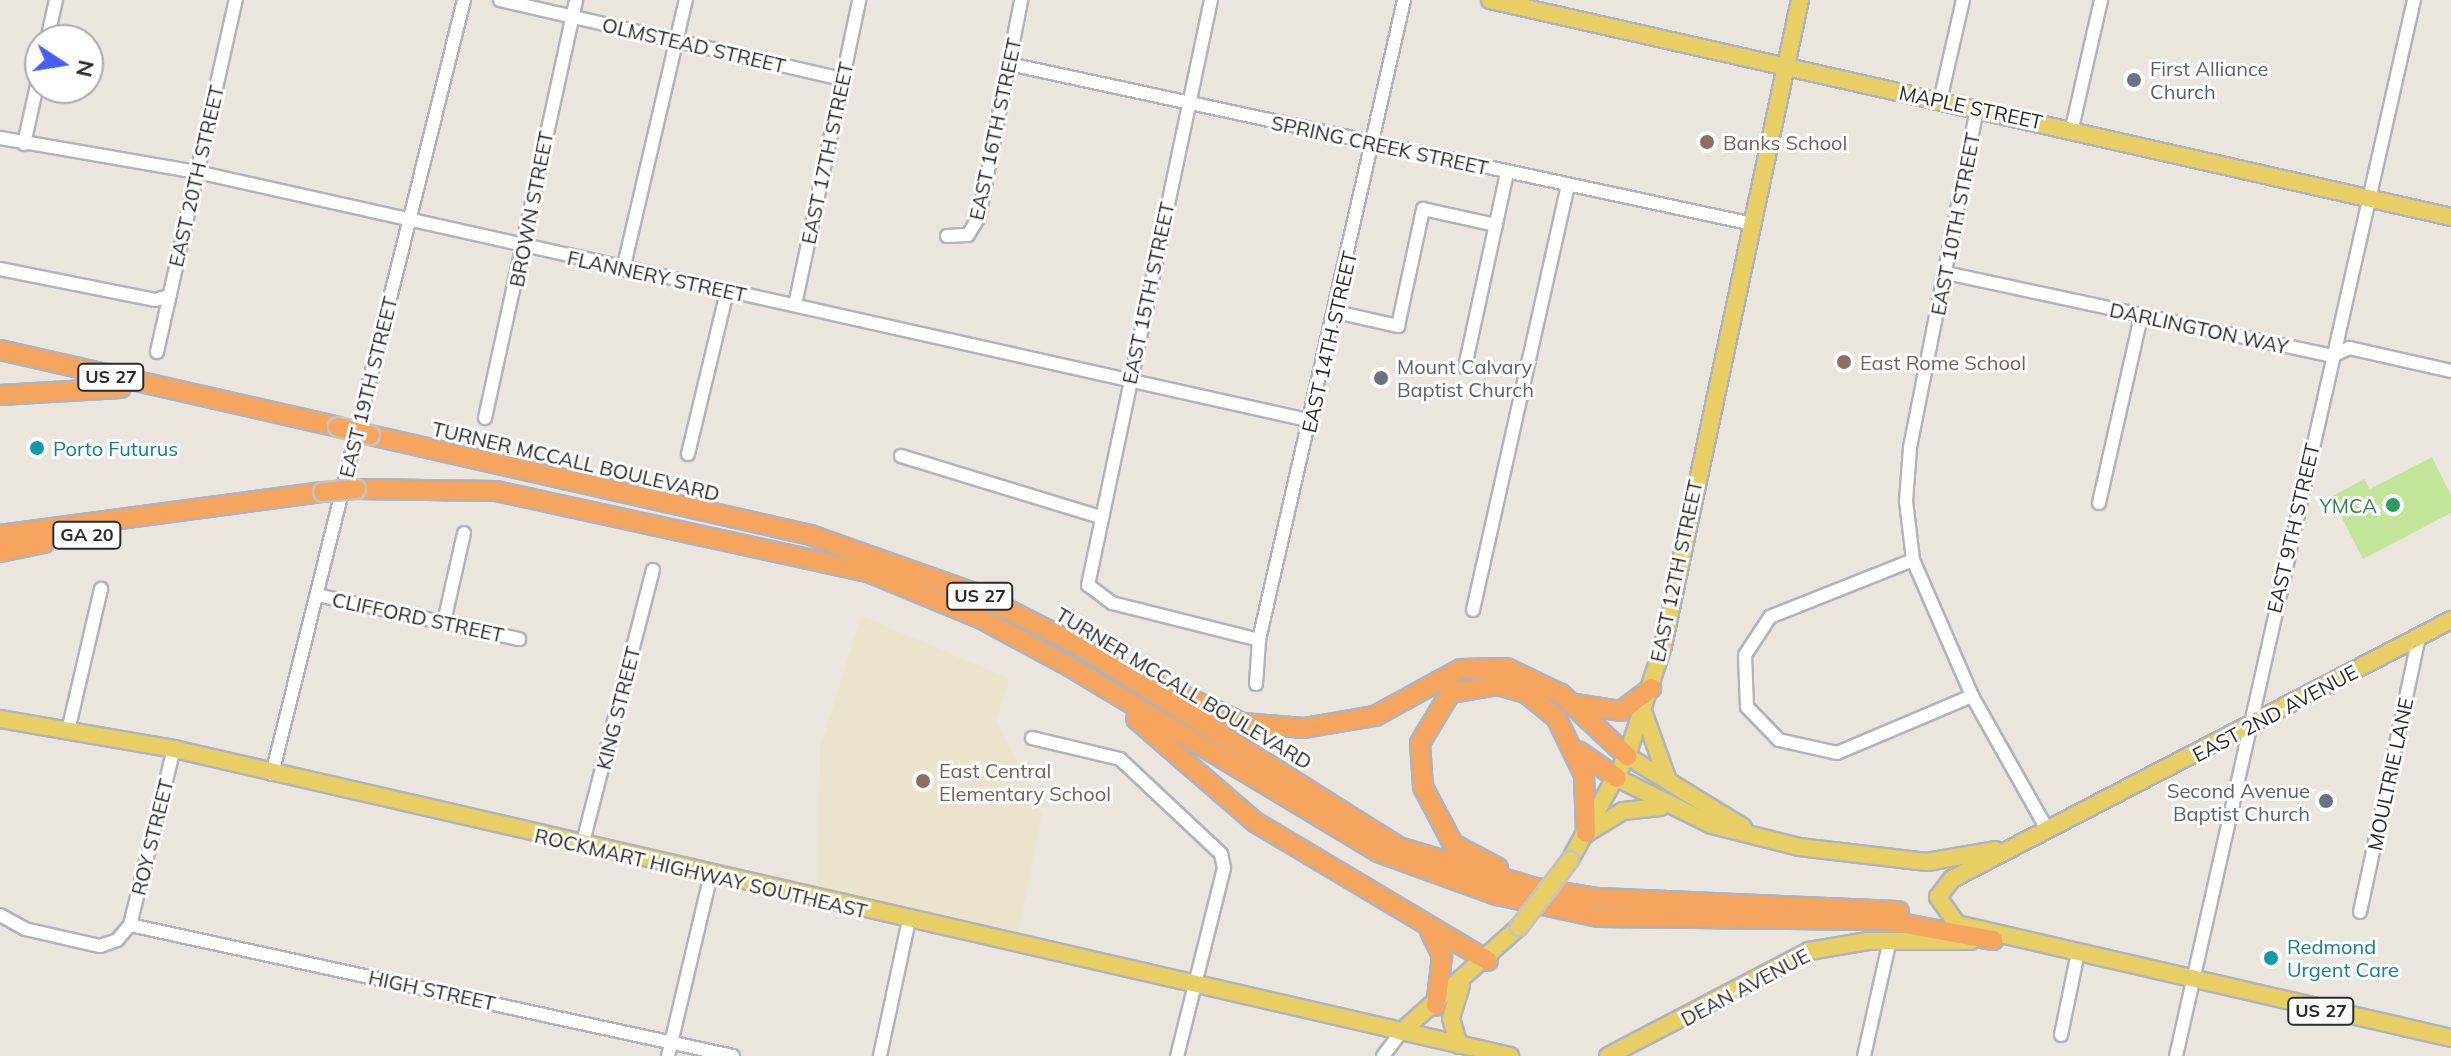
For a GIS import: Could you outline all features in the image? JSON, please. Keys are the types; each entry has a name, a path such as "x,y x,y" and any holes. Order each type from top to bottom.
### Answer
{"highway":[{"name":"TURNER MCCALL BOULEVARD","path":"0,350 813,536 977,594 1081,647 1399,847 1536,888 1597,898 1877,906 1957,924"},
{"path":"0,395 90,386 223,403"},
{"name":"TURNER MCCALL BOULEVARD","path":"0,535 174,515 356,489 496,491 868,572 982,619 1378,852 1497,895 1598,917 1883,920 1993,940"},
{"name":"GA 20","path":"0,552 174,515"},
{"path":"1081,647 1242,723 1357,722 1473,667 1532,676 1572,704 1627,756"},
{"path":"1536,888 1453,844 1438,826 1423,787 1420,743 1450,693 1498,685 1526,693 1556,717 1578,751 1617,778"},
{"path":"1572,704 1614,713 1651,688"},
{"path":"1108,692 1231,804 1430,931 1488,961"},
{"path":"1578,751 1586,833"},
{"path":"1430,931 1442,956 1436,1006"}],"main road":[{"name":"MAPLE STREET","path":"1490,0 2072,128 2451,217"},
{"name":"EAST 12TH STREET","path":"1401,1032 1488,961 1519,927 1570,860 1627,756 1651,688 1800,0"},
{"name":"EAST 2ND AVENUE","path":"2012,847 2248,728 2451,620"},
{"path":"1644,711 1669,783"},
{"name":"ROCKMART HIGHWAY SOUTHEAST","path":"0,719 174,749 582,846 1401,1032"},
{"path":"1627,756 1755,834"},
{"path":"1617,778 1664,807 1755,834 1896,860 2012,847"},
{"path":"1586,833 1623,811 1664,807"},
{"path":"1957,924 1938,902 1940,891 2012,847"},
{"name":"TURNER MCCALL BOULEVARD","path":"1957,924 2077,957 2451,1038"},
{"name":"TURNER MCCALL BOULEVARD","path":"1993,940 2020,942"},
{"name":"DEAN AVENUE","path":"1608,1056 1809,951 1993,940"},
{"path":"1459,1045 1451,1018 1461,985"},
{"path":"1401,1032 1510,1056"}],"street":[{"path":"51,24 56,0"},
{"name":"EAST 20TH STREET","path":"157,352 236,0"},
{"name":"EAST 19TH STREET","path":"272,774 464,0"},
{"name":"OLMSTEAD STREET","path":"500,0 842,79"},
{"name":"BROWN STREET","path":"485,418 576,0"},
{"path":"623,270 686,0"},
{"name":"EAST 17TH STREET","path":"795,305 859,0"},
{"name":"EAST 16TH STREET","path":"947,236 976,226 1021,0"},
{"name":"EAST 15TH STREET","path":"1211,0 1129,384 1097,516 1088,585 1112,603 1259,640"},
{"name":"EAST 14TH STREET","path":"1256,684 1259,640 1312,421 1404,0"},
{"path":"1940,101 1963,0"},
{"path":"2072,128 2101,0"},
{"name":"EAST 9TH STREET","path":"2176,1056 2414,0"},
{"name":"SPRING CREEK STREET","path":"1009,64 1753,224"},
{"path":"24,144 33,104"},
{"name":"EAST 10TH STREET","path":"1977,109 1905,486 1913,560 1972,696 2048,831"},
{"name":"FLANNERY STREET","path":"0,138 197,172 409,224 795,305 1129,384 1312,421"},
{"path":"1465,367 1507,173"},
{"path":"1473,610 1568,186"},
{"path":"1336,312 1398,326 1423,209 1496,225"},
{"path":"0,269 155,300 169,296"},
{"name":"DARLINGTON WAY","path":"1946,273 2332,356 2349,348 2451,371"},
{"path":"688,454 727,292"},
{"path":"2099,503 2141,316"},
{"path":"901,456 1097,516"},
{"path":"444,622 464,533"},
{"path":"1913,560 1770,617 1745,655 1747,707 1779,740 1837,753 1972,696"},
{"name":"KING STREET","path":"582,846 653,570"},
{"path":"68,731 101,589"},
{"name":"CLIFFORD STREET","path":"317,595 519,639"},
{"name":"MOULTRIE LANE","path":"2360,912 2419,636"},
{"path":"1032,738 1108,751 1214,842 1224,868 1177,1056"},
{"name":"ROY STREET","path":"130,925 174,749"},
{"path":"668,1056 711,874"},
{"path":"0,915 25,929 100,946 130,925"},
{"path":"880,1056 909,920"},
{"name":"HIGH STREET","path":"130,925 733,1056"},
{"path":"1864,1056 1889,944"},
{"path":"2061,1035 2077,957"},
{"name":"EAST 12TH STREET","path":"1383,1056 1401,1032"}],"shaded area":[{"name":"East Central Elementary School","path":"861,616 1010,679 996,721 1042,814 1016,945 818,899 820,748"}],"green space":[{"name":"YMCA","path":"2432,457 2451,495 2451,513 2363,559 2331,497 2364,479 2370,489"}],"place":[{"name":"First Alliance Church","path":"2134,80"},
{"name":"Banks School","path":"1707,142"},
{"name":"East Rome School","path":"1844,362"},
{"name":"Mount Calvary Baptist Church","path":"1381,378"},
{"name":"Porto Futurus","path":"37,448"},
{"name":"YMCA","path":"2393,505"},
{"name":"East Central Elementary School","path":"923,781"},
{"name":"Second Avenue Baptist Church","path":"2326,801"},
{"name":"Redmond Urgent Care","path":"2271,958"}]}
